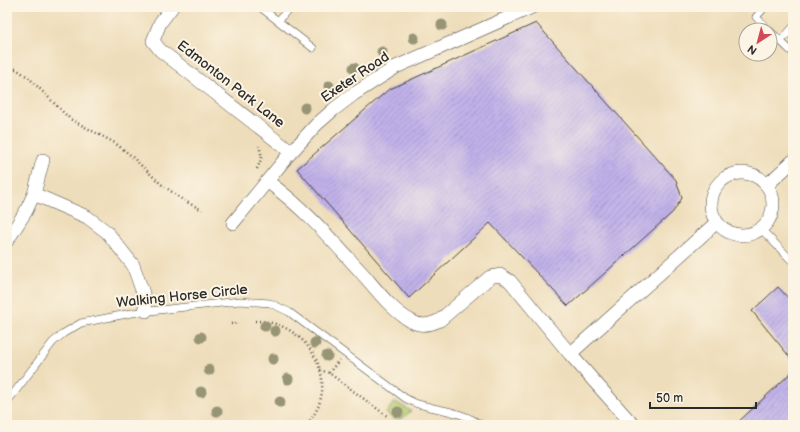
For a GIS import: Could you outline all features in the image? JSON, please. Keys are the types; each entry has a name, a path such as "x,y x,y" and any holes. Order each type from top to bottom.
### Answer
{"street":[{"name":"Edmonton Park Lane","path":"172,7 160,23 153,40 160,50 291,152"},
{"name":"Exeter Road","path":"233,223 291,152 316,125 354,94 396,67 532,7"},
{"path":"7,241 26,211 34,194 43,160"},
{"path":"767,185 793,161"},
{"path":"740,173 750,174 760,178 767,185 772,194 774,203 768,222 762,229 753,233 738,234 724,229 717,222 711,206 715,188 721,181 730,175 740,173"},
{"path":"267,181 286,195 306,213 389,302 412,322 423,325 432,324 440,320 490,277 500,275 510,281 570,354 633,425"},
{"path":"34,194 87,217 108,232 133,265 143,293 146,311"},
{"path":"570,354 717,222"}],"lane":[{"path":"260,7 313,48"},
{"path":"278,21 290,7"},
{"path":"761,22 756,17 765,7"},
{"path":"781,41 793,27"},
{"path":"778,38 793,53"},
{"path":"762,229 793,262"},
{"name":"Walking Horse Circle","path":"7,402 53,342 64,333 81,323 146,311 240,301 270,303 289,312 405,398 420,405 461,414 472,418 481,425"}],"path":[{"path":"7,68 16,70 28,77 70,120 115,142 161,184 183,200 202,210"},
{"path":"273,322 274,318"},
{"path":"255,321 273,322 288,329 299,336 308,345 315,356 322,380 320,401 316,411 306,425"},
{"path":"231,324 238,323"},
{"path":"329,372 339,359"},
{"path":"320,370 329,372 387,416"}],"green space":[{"path":"394,402 411,411 403,418 394,419 386,413"}],"building":[{"path":"536,23 676,180 682,198 673,212 568,306 490,223 409,298 297,169 388,90"},
{"path":"778,287 793,303 793,361 752,311"},
{"path":"793,371 793,425 735,425"}]}
